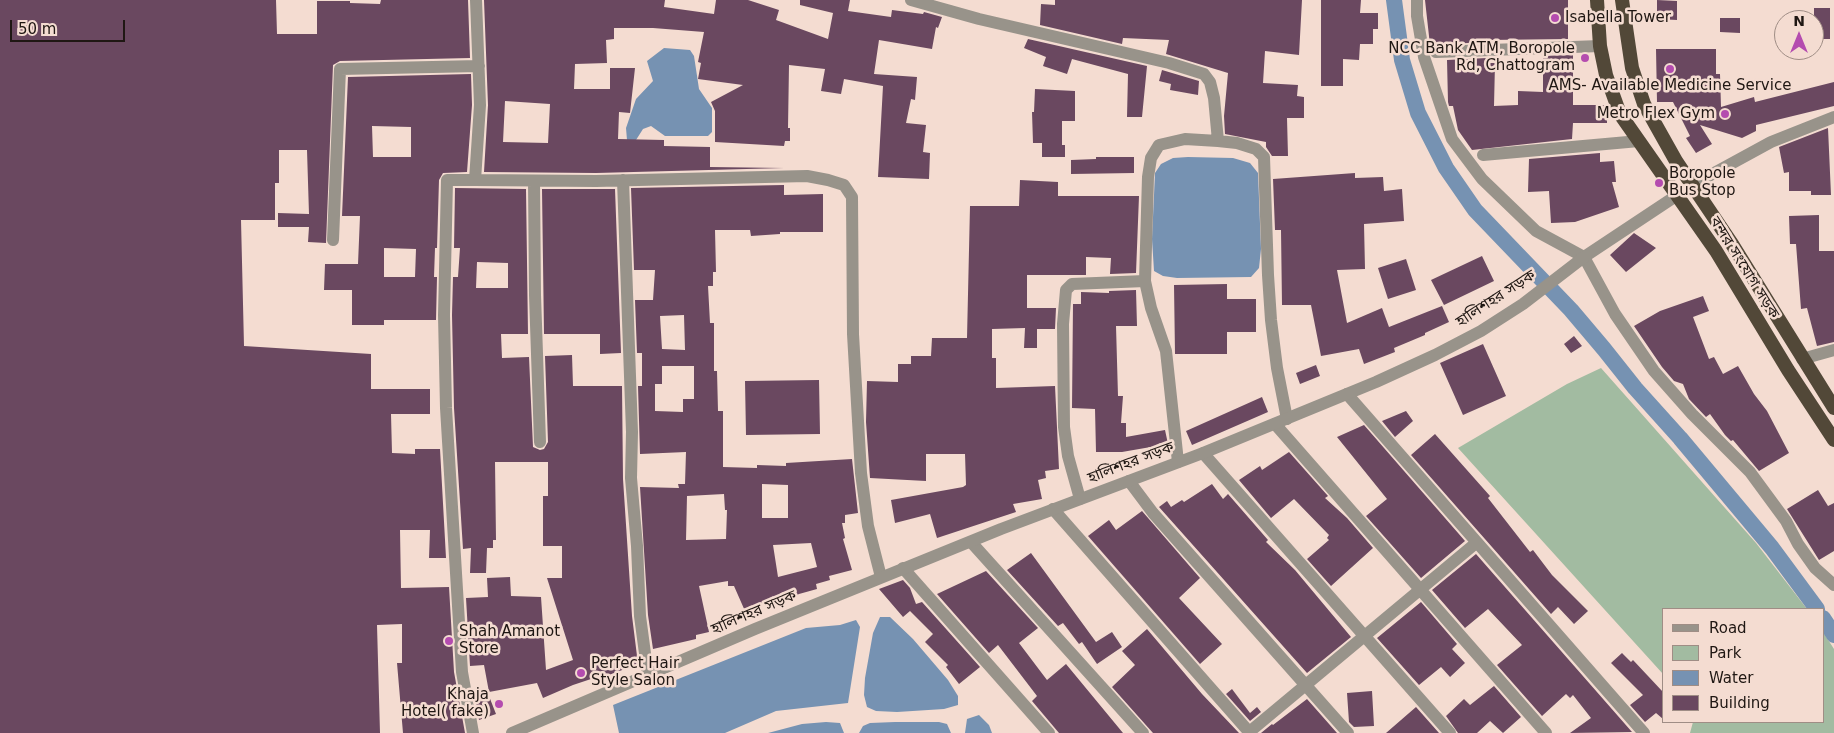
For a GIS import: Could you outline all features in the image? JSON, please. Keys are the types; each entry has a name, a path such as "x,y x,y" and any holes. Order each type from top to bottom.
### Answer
{"highway":[{"name":"বন্দর সংযোগ সড়ক","path":"1597,0 1600,46 1606,75 1620,114 1716,251 1834,440"},
{"name":"বন্দর সংযোগ সড়ক","path":"1622,0 1632,68 1644,104 1676,161 1694,184 1834,408"}],"street":[{"path":"476,0 480,105 476,180"},
{"path":"910,0 979,20 1169,63 1204,74 1210,82 1214,98 1218,142"},
{"path":"1416,0 1424,57 1452,139 1482,179 1536,231 1584,257 1615,314 1654,371 1692,414 1750,472 1786,521 1815,568 1834,585"},
{"path":"1436,52 1600,46"},
{"path":"333,240 340,69 479,66"},
{"name":"হালিশহর সড়ক","path":"512,733 881,577 1275,424 1347,394 1481,332 1523,304 1584,257 1694,184 1771,142 1834,117"},
{"path":"1178,462 1166,351 1151,308 1145,281 1146,210 1151,158 1159,145 1172,140 1185,139 1237,143 1256,149 1264,157 1268,275 1277,368 1287,419"},
{"path":"1482,155 1639,142"},
{"path":"473,733 462,672 446,398 444,306 447,180 534,181 807,176 844,185 852,198 851,270 858,438 868,526 881,577"},
{"path":"623,180 632,432 631,478 638,546 640,616 648,676"},
{"path":"534,181 535,295 540,442"},
{"path":"1080,499 1068,456 1064,427 1063,316 1066,290 1072,284 1145,281"},
{"path":"1802,359 1834,350"},
{"path":"1347,394 1644,733"},
{"path":"1275,424 1546,733"},
{"path":"1202,453 1450,733"},
{"path":"1129,481 1153,513 1348,733"},
{"path":"1053,509 1249,733 1476,543"},
{"path":"970,542 1143,733"},
{"path":"904,568 1049,733"}],"green space":[{"path":"1601,368 1756,543 1806,608 1662,608 1662,673 1458,448 1567,384"},
{"path":"1824,634 1834,649 1834,733 1690,733 1693,723 1824,723"}],"water":[{"path":"664,48 690,50 694,56 699,89 712,108 712,132 708,136 665,136 651,126 643,129 636,140 627,140 626,128 636,99 653,81 647,61"},
{"path":"1173,158 1233,158 1250,163 1258,173 1261,249 1259,268 1251,277 1177,278 1163,276 1154,271 1152,239 1155,173 1161,164"},
{"path":"880,617 890,617 913,639 948,680 958,696 958,705 944,709 897,712 876,711 867,707 864,695 865,678 873,633"},
{"path":"856,620 860,627 848,703 776,711 725,733 619,733 613,705 806,628 840,625"},
{"path":"979,715 989,725 992,733 965,733 967,719"},
{"path":"939,722 947,724 951,733 859,733 863,726 870,723"},
{"path":"840,723 844,733 768,733 802,724"}],"building":[{"path":"0,0 276,0 277,34 317,34 317,1 350,1 350,3 380,4 381,0 468,0 470,58 340,61 333,65 326,243 308,242 309,227 278,227 278,213 309,214 307,150 279,150 279,183 275,183 275,220 241,220 244,346 371,354 371,389 430,389 430,414 391,414 392,453 415,454 415,449 440,449 446,558 429,558 430,530 400,530 401,588 449,587 454,672 465,733 403,733 397,663 402,663 402,624 377,625 380,733 0,733"},
{"path":"484,0 665,0 664,7 714,14 716,0 748,0 779,10 776,20 828,39 833,13 800,5 800,0 850,0 848,11 891,17 892,10 923,14 924,12 942,17 938,28 936,27 932,49 879,40 874,74 917,77 915,100 911,99 906,123 926,125 923,152 930,153 929,179 878,177 883,86 844,79 841,94 821,91 825,69 789,65 788,128 790,128 790,141 785,141 784,146 715,142 715,111 711,102 743,85 698,79 701,63 698,62 704,32 653,28 614,28 614,39 606,40 607,63 575,64 574,89 610,89 610,68 635,68 630,113 619,112 618,139 664,140 664,146 710,147 710,167 784,168 596,173 484,172 488,105","holes":["505,101 550,104 548,143 503,142"]},
{"path":"1055,0 1302,0 1299,55 1265,51 1263,83 1298,85 1297,96 1304,97 1304,118 1287,118 1288,156 1272,156 1266,147 1266,142 1225,134 1224,116 1228,73 1166,54 1169,40 1123,38 1122,44 1040,25 1041,4 1055,5"},
{"path":"1321,0 1361,0 1360,13 1378,13 1378,29 1373,29 1373,44 1360,44 1359,60 1343,59 1343,86 1321,86"},
{"path":"1425,0 1568,0 1568,39 1487,40 1487,42 1430,45"},
{"path":"1657,0 1677,1 1677,20 1657,19"},
{"path":"1814,8 1830,8 1830,39 1824,39 1824,10 1814,10"},
{"path":"1720,18 1740,18 1740,33 1720,32"},
{"path":"1028,39 1147,66 1142,117 1127,117 1128,74 1072,59 1067,74 1043,66 1046,57 1024,48"},
{"path":"1656,49 1716,49 1716,74 1720,74 1721,107 1754,97 1755,102 1834,82 1834,106 1756,125 1756,131 1742,138 1700,125 1712,144 1696,153 1686,138 1690,136 1673,102 1657,102"},
{"path":"1573,55 1573,105 1607,105 1607,123 1573,123 1572,139 1472,150 1458,130 1453,106 1449,106 1447,60 1487,58 1487,63 1495,63 1494,106 1518,105 1518,91 1543,92 1543,56"},
{"path":"1162,70 1199,81 1198,95 1170,90 1171,84 1159,81"},
{"path":"471,74 472,105 467,172 443,173 439,180 437,248 435,248 434,277 437,277 436,320 384,320 384,325 352,325 352,290 324,290 325,264 358,264 360,216 342,216 348,77","holes":["372,126 411,127 411,157 373,157","384,248 416,249 415,277 384,277"]},
{"path":"1035,89 1075,91 1075,121 1062,121 1062,145 1065,145 1065,157 1042,157 1042,143 1033,143 1032,112 1034,112"},
{"path":"1828,128 1831,195 1811,195 1811,191 1789,191 1789,172 1784,173 1779,147"},
{"path":"1600,153 1600,162 1614,161 1616,182 1612,182 1619,207 1575,222 1551,223 1549,191 1528,192 1529,159"},
{"path":"1096,157 1134,157 1134,173 1071,174 1071,160 1096,159"},
{"path":"1355,173 1355,178 1383,177 1384,191 1402,189 1404,221 1364,224 1365,269 1337,270 1347,323 1382,308 1389,327 1442,306 1449,322 1394,348 1395,352 1364,364 1359,349 1321,356 1311,305 1282,305 1281,230 1275,230 1273,179"},
{"path":"1020,180 1058,182 1058,196 1139,196 1136,273 1110,274 1111,258 1086,257 1086,275 1027,275 1027,308 1056,308 1055,329 1037,329 1037,348 1024,348 1025,328 992,329 992,358 996,358 996,388 1055,386 1059,469 1045,471 1046,478 1038,480 1042,499 1013,504 1016,512 937,538 930,514 895,523 891,500 963,487 966,485 965,454 926,454 926,481 870,478 866,422 867,381 898,382 898,364 911,364 911,356 931,356 932,338 967,338 970,206 1019,206"},
{"path":"784,185 784,195 823,194 823,232 780,232 780,234 751,236 750,230 715,230 716,272 713,272 713,286 708,286 710,323 714,323 714,371 717,371 718,411 723,411 723,467 757,468 757,465 786,466 786,463 852,459 858,513 845,515 845,523 842,523 845,538 843,539 852,570 829,576 830,580 816,584 817,589 799,594 774,605 772,600 745,611 734,586 728,586 728,581 699,586 709,632 696,635 696,639 653,649 648,615 640,487 679,488 678,484 685,484 686,452 640,454 638,386 642,386 642,353 637,353 635,300 653,300 655,270 634,270 631,188","holes":["684,315 685,350 662,349 660,316","662,366 694,366 694,399 683,399 683,412 655,411 655,384 662,384","762,484 788,485 788,518 762,518","724,494 725,510 727,510 726,539 686,540 687,496","811,543 817,567 778,577 773,545"]},
{"path":"455,188 526,189 528,334 501,334 502,358 529,357 533,447 540,450 544,449 548,442 545,356 572,355 573,386 622,386 623,479 632,616 638,664 601,678 600,676 573,685 543,698 537,683 489,692 484,665 470,666 466,598 488,597 487,578 510,577 511,596 541,597 546,670 573,660 547,578 562,578 562,546 543,546 543,496 548,496 548,462 495,462 496,540 493,540 493,548 487,548 486,573 470,573 471,548 463,549 454,408 452,315 453,277 458,277 460,248 454,248","holes":["477,262 508,263 508,288 476,288"]},
{"path":"542,189 615,189 621,353 600,354 600,334 544,334"},
{"path":"1819,215 1819,251 1834,251 1834,342 1817,346 1807,308 1801,309 1796,244 1790,244 1789,216"},
{"path":"1634,233 1656,248 1626,272 1610,255"},
{"path":"1482,256 1494,281 1444,305 1431,280"},
{"path":"1406,259 1416,290 1388,299 1378,268"},
{"path":"1227,284 1227,299 1256,299 1256,332 1227,332 1227,354 1175,354 1174,285"},
{"path":"1136,290 1137,326 1116,326 1118,396 1123,396 1121,423 1126,423 1126,437 1165,430 1168,444 1122,452 1096,452 1095,409 1072,408 1073,304 1081,304 1081,292 1109,293 1109,291"},
{"path":"1703,296 1709,311 1693,317 1709,359 1714,357 1723,374 1738,366 1754,394 1767,411 1789,453 1759,471 1733,440 1731,441 1725,435 1710,414 1706,417 1689,399 1683,384 1674,381 1662,367 1634,326 1660,311"},
{"path":"1574,336 1582,346 1571,353 1564,344"},
{"path":"1483,344 1506,396 1463,415 1440,363"},
{"path":"1316,365 1320,376 1300,384 1296,373"},
{"path":"819,380 820,434 746,435 745,381"},
{"path":"1262,397 1268,412 1192,445 1186,431"},
{"path":"1406,411 1413,421 1395,437 1382,421"},
{"path":"1364,425 1465,541 1421,578 1366,516 1387,499 1337,437"},
{"path":"1435,434 1490,496 1488,498 1530,552 1533,550 1552,575 1588,611 1574,624 1558,607 1551,614 1411,455"},
{"path":"1289,452 1328,496 1325,498 1347,518 1373,548 1331,586 1307,559 1329,540 1327,538 1329,535 1294,499 1271,518 1239,480 1260,466 1262,470"},
{"path":"1212,484 1223,499 1228,494 1268,540 1266,542 1295,570 1351,637 1307,673 1159,507 1167,501 1171,507 1182,500 1184,502"},
{"path":"1818,490 1828,506 1834,503 1834,551 1819,560 1787,509"},
{"path":"1142,511 1200,578 1179,598 1222,644 1200,664 1088,536 1109,520 1116,530"},
{"path":"1031,553 1096,642 1112,632 1122,647 1097,664 1082,642 1079,644 1063,623 1058,626 1007,570"},
{"path":"1476,554 1632,732 1570,733 1591,718 1573,695 1570,698 1566,694 1542,716 1497,665 1522,645 1488,609 1465,628 1432,590"},
{"path":"986,571 1038,628 1019,643 1047,680 1066,664 1123,733 1059,733 1032,701 1037,696 998,645 989,653 937,594"},
{"path":"903,580 910,588 916,604 922,602 980,667 959,684 946,667 948,665 925,642 933,634 910,611 903,617 879,589"},
{"path":"1421,602 1457,644 1452,649 1465,663 1450,677 1441,667 1419,685 1377,638"},
{"path":"1147,629 1202,694 1239,733 1153,733 1112,687 1135,665 1122,651"},
{"path":"1622,653 1631,662 1633,660 1662,691 1662,718 1656,713 1645,722 1630,705 1643,695 1611,663"},
{"path":"1494,686 1521,717 1503,733 1490,721 1477,733 1458,733 1446,716 1464,699 1470,705"},
{"path":"1232,689 1250,713 1257,707 1261,712 1250,721 1226,694"},
{"path":"487,691 496,714 479,720 475,696"},
{"path":"1372,691 1374,726 1354,727 1349,722 1347,693"},
{"path":"1307,699 1337,733 1261,733 1273,725"},
{"path":"1416,707 1439,733 1386,733"}],"waterway":[{"path":"1394,0 1402,60 1418,113 1446,168 1475,210 1571,310 1772,548 1816,608"},
{"path":"1824,620 1834,635"}],"place":[{"name":"Isabella Tower","path":"1555,18"},
{"name":"NCC Bank ATM, Boropole Rd, Chattogram","path":"1585,58"},
{"name":"AMS- Available Medicine Service","path":"1670,69"},
{"name":"Metro Flex Gym","path":"1725,114"},
{"name":"Boropole Bus Stop","path":"1659,183"},
{"name":"Shah Amanot Store","path":"449,641"},
{"name":"Perfect Hair Style Salon","path":"581,673"},
{"name":"Khaja Hotel( fake)","path":"499,704"}]}
